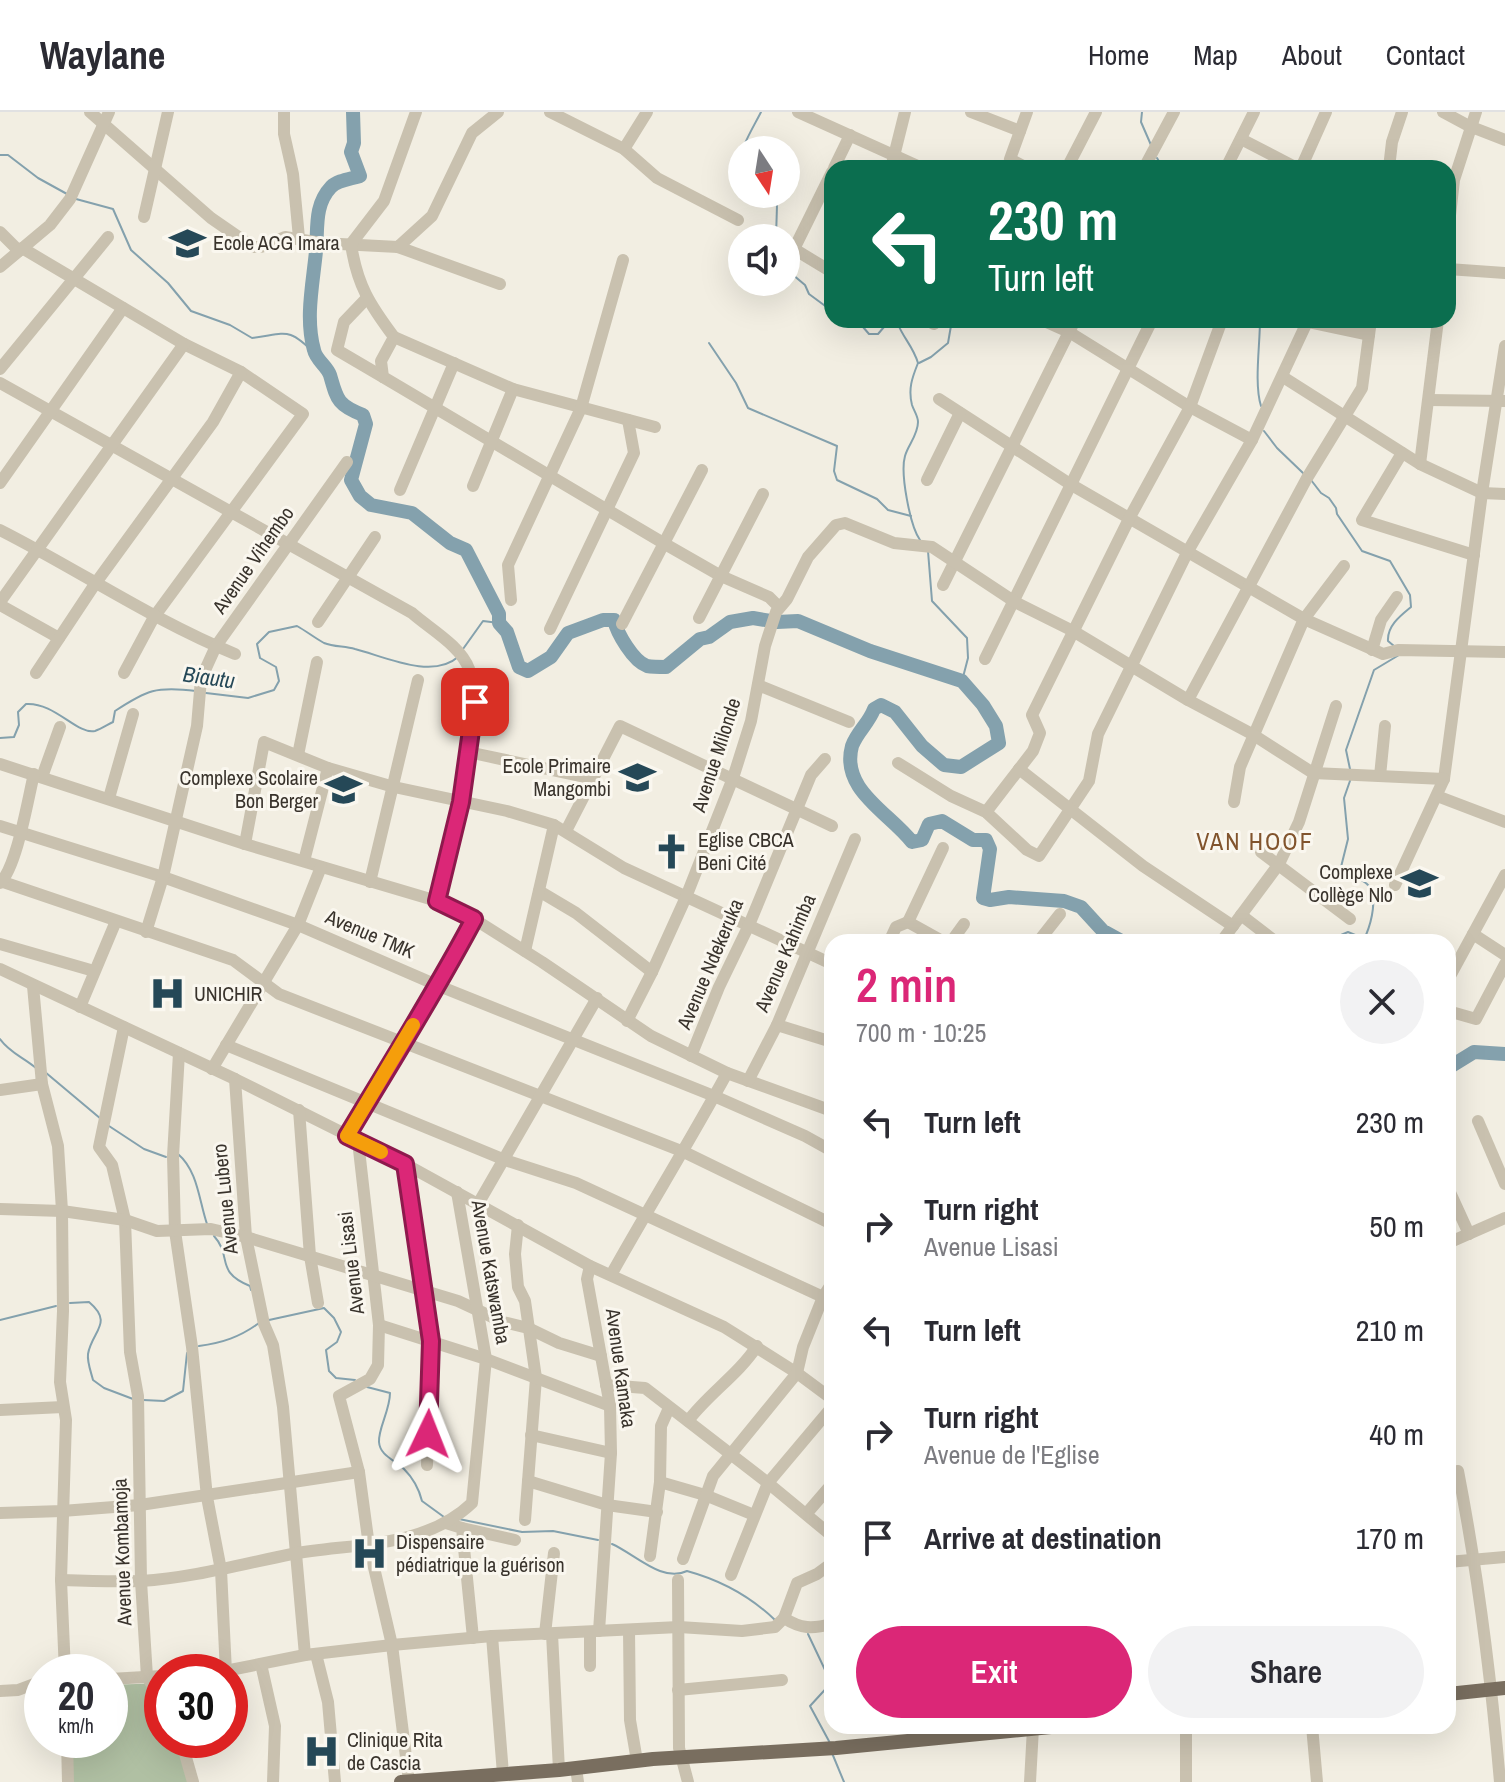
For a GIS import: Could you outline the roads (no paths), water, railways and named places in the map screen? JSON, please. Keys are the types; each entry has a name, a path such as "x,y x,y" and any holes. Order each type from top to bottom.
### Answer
{"main road":[{"path":"1456,1693 1499,1688"},
{"path":"401,1782 559,1770 577,1775 637,1761 831,1748 902,1734"}],"street":[{"path":"90,112 107,118 154,168 211,218 253,247 285,237 398,247 500,284"},
{"path":"144,217 168,112"},
{"path":"284,112 284,134 310,241"},
{"path":"416,112 384,201 351,244 353,262 366,299 394,337 513,389 655,427"},
{"path":"398,247 432,216 472,133 498,112"},
{"path":"550,112 624,149 657,178 738,220"},
{"path":"624,149 647,112"},
{"path":"798,112 907,160"},
{"path":"893,160 905,112"},
{"path":"971,112 1020,131"},
{"path":"1012,160 1027,112"},
{"path":"1071,160 1096,112"},
{"path":"1148,160 1174,112"},
{"path":"1230,160 1254,112"},
{"path":"1303,160 1326,112"},
{"path":"1390,160 1402,112"},
{"path":"1443,112 1505,140"},
{"path":"1456,173 1476,112"},
{"path":"0,267 50,225 72,195 107,118"},
{"path":"838,160 850,135"},
{"path":"1241,139 1283,160"},
{"path":"824,188 794,249 824,267"},
{"path":"0,232 20,250 184,344 241,372 303,414 154,617 124,673"},
{"path":"0,369 108,237"},
{"path":"511,600 508,565 581,408 623,260"},
{"path":"1456,270 1505,273"},
{"path":"366,299 344,322 337,350 607,511 721,576 769,597 778,610"},
{"path":"0,483 123,308"},
{"path":"943,585 1071,328"},
{"path":"1075,328 1127,369 1252,440"},
{"path":"985,659 1148,328"},
{"path":"986,812 1033,751 1040,733 1032,715 1130,517 1190,407 1219,328"},
{"path":"898,763 951,796 986,812 1027,850 1039,856 1089,781 1098,734 1188,551 1252,440 1283,377 1302,328"},
{"path":"1337,328 1369,335"},
{"path":"1188,700 1308,476 1362,388 1370,328"},
{"path":"1420,464 1437,328"},
{"path":"383,377 381,361 394,337"},
{"path":"59,638 0,603 184,344"},
{"path":"1395,885 1444,779 1482,493 1501,401 1505,346"},
{"path":"400,490 454,363"},
{"path":"36,673 95,584 213,422 241,372"},
{"path":"1283,377 1420,464 1482,493 1505,494"},
{"path":"0,383 412,613 460,655 469,668 475,702 461,802 437,901"},
{"path":"473,486 513,389"},
{"path":"939,399 1070,484 1304,619 1372,650 1383,654 1398,650 1505,652"},
{"path":"1429,400 1501,401"},
{"path":"927,480 960,413"},
{"path":"550,629 634,453 628,420"},
{"path":"1402,453 1362,520 1474,555"},
{"name":"Avenue Vihembo","path":"146,932 163,877 197,726 201,679 216,646 347,462"},
{"path":"622,624 702,470"},
{"path":"699,618 763,494"},
{"name":"Avenue Milonde","path":"627,1021 686,897 733,778 751,721 770,628 808,557 836,525 845,523 894,543 927,546 956,562"},
{"path":"0,530 39,549 154,617 235,654"},
{"path":"318,622 375,537"},
{"path":"956,562 1015,602 1073,631 1188,700 1252,734 1313,773 1444,779"},
{"path":"1234,802 1240,767 1252,734 1304,619 1344,566"},
{"path":"1372,650 1381,620 1397,597"},
{"path":"298,755 317,662"},
{"path":"370,882 418,680"},
{"path":"758,685 849,722"},
{"path":"1227,934 1279,864 1299,822 1336,706"},
{"path":"109,798 133,714"},
{"path":"525,951 539,891 560,828 594,779 620,726 832,826"},
{"path":"1380,776 1385,726"},
{"path":"0,882 6,877 38,775 60,727"},
{"path":"245,844 264,742 328,768 394,787 507,811 560,828 624,868 824,960"},
{"path":"468,752 594,779"},
{"name":"Avenue Ndekeruka","path":"691,1056 811,775 825,759"},
{"path":"0,764 245,844 437,901 474,919 597,998 627,1021 691,1056 727,1073 824,1108"},
{"path":"304,861 328,768"},
{"path":"1019,769 1143,866 1261,934"},
{"path":"1437,796 1504,818"},
{"name":"Avenue TMK","path":"1,827 163,877 298,925 439,986 714,1096 824,1147"},
{"name":"Avenue Kahimba","path":"748,1081 777,1025 855,839"},
{"path":"893,934 896,927 908,922 943,848"},
{"path":"1261,852 1350,919"},
{"path":"212,1069 298,925 321,867"},
{"path":"1456,965 1505,875"},
{"path":"0,882 233,960 279,994 684,1152 824,1220"},
{"path":"539,891 576,913 652,972"},
{"path":"1044,934 1060,914"},
{"path":"352,1138 367,1102 439,986 474,919"},
{"path":"80,1007 116,921"},
{"path":"908,922 930,934"},
{"path":"957,934 964,924"},
{"path":"1473,934 1505,955"},
{"path":"0,944 94,971"},
{"path":"1456,1015 1476,1019 1505,964"},
{"path":"0,969 299,1110 405,1164 590,1266 724,1327 824,1393"},
{"path":"33,986 42,1075 58,1146 62,1211 60,1382 66,1420 61,1580 64,1654"},
{"path":"542,1097 597,998"},
{"path":"777,1025 824,1040"},
{"name":"Avenue Kombamoja","path":"124,1027 99,1147 112,1165 125,1220 130,1352 138,1401 146,1654"},
{"path":"226,1045 505,1160 576,1183 823,1297 803,1347 797,1373 713,1476 683,1559"},
{"path":"179,1053 174,1153 175,1231 192,1347 207,1497 221,1570 225,1654"},
{"path":"611,1275 727,1073"},
{"path":"0,1090 42,1075"},
{"name":"Avenue Lubero","path":"235,1079 246,1237 263,1319 276,1361 294,1554 311,1655 328,1702 335,1782"},
{"name":"Avenue Katswamba","path":"478,1204 542,1097"},
{"path":"299,1110 310,1256 318,1303"},
{"path":"1478,1121 1505,1184"},
{"name":"Avenue Lisasi","path":"352,1138 379,1325 378,1365 370,1379 339,1396 359,1472"},
{"path":"405,1164 431,1341 427,1465"},
{"name":"Avenue Katswamba","path":"454,1522 472,1503 486,1359 457,1192"},
{"path":"1456,1206 1469,1234"},
{"path":"0,1209 62,1211 125,1220 157,1231 210,1229 246,1237 458,1301 503,1322 528,1328 559,1343 601,1356"},
{"path":"1456,1240 1505,1218"},
{"path":"518,1225 515,1254 518,1287 525,1301 536,1378 525,1520"},
{"name":"Avenue Kamaka","path":"590,1266 587,1279 610,1406 611,1453 607,1542 590,1666"},
{"path":"379,1325 486,1359 610,1406"},
{"path":"688,1421 747,1361 757,1346"},
{"path":"606,1385 645,1388 824,1529"},
{"path":"0,1410 63,1407"},
{"path":"650,1556 660,1482 661,1426 669,1408"},
{"path":"731,1575 768,1483 824,1416"},
{"path":"531,1435 611,1453"},
{"path":"1458,1471 1499,1688 1500,1782"},
{"path":"0,1513 140,1505 359,1472 369,1546 392,1645 409,1781"},
{"path":"528,1481 607,1505 657,1512"},
{"path":"660,1482 705,1495 754,1515"},
{"path":"807,1513 824,1493"},
{"path":"61,1580 141,1581 221,1570 294,1554 369,1546 454,1522 515,1540"},
{"path":"454,1522 473,1638"},
{"path":"554,1553 548,1634 559,1770"},
{"path":"1456,1561 1505,1557"},
{"path":"781,1622 797,1583 824,1569"},
{"path":"678,1580 681,1757 688,1782"},
{"path":"248,1667 311,1655 492,1636 679,1627 742,1631 781,1622 813,1629 824,1626"},
{"path":"629,1630 630,1720 637,1761"},
{"path":"492,1636 503,1774"},
{"path":"261,1664 275,1726 273,1782"},
{"path":"678,1690 782,1680"},
{"path":"0,1691 24,1688"},
{"path":"1030,1782 1033,1734"},
{"path":"1186,1734 1186,1782"},
{"path":"1313,1734 1317,1782"},
{"path":"67,1758 68,1782"},
{"path":"186,1758 193,1782"}],"waterway":[{"path":"353,112 354,143 351,152 360,176 334,185 322,201 310,300 310,326 315,354 329,372 337,396 348,408 363,415 366,424 351,480 360,496 371,505 412,513 450,543 466,550 499,614 499,623 507,632 519,667 528,671 551,657 568,633 603,620 614,620 618,632 636,659 647,666 666,667 700,639 709,637 730,622 753,618 798,621 870,651 962,681 996,726 999,743 961,767 944,765 922,746 895,712 881,705 874,709 852,746 850,762 860,788 912,842 922,840 929,824 942,821 973,840 986,840 990,849 983,898 1064,901 1081,907 1108,934"},
{"path":"749,136 761,112"},
{"path":"1142,112 1141,122 1151,145"},
{"path":"0,155 8,155 38,178 67,194"},
{"path":"76,199 113,209 131,250 168,283 191,311 230,325 252,338 280,334 292,336 315,354"},
{"path":"776,224 777,208"},
{"path":"800,281 809,294 824,305"},
{"path":"864,328 869,334 878,334 883,328"},
{"path":"900,328 918,363 910,394 918,427 905,456 904,474 910,512 920,540"},
{"path":"919,363 948,343 951,328"},
{"path":"1260,328 1258,376 1261,406"},
{"path":"709,343 736,383 748,408 837,446 834,471 837,480 877,499 888,510 911,516"},
{"path":"1264,431 1303,473"},
{"path":"1311,480 1329,498 1362,551 1390,561 1410,595 1411,607 1390,631 1388,641 1394,646"},
{"path":"928,551 932,601 967,638 968,658 962,681"},
{"name":"Biautu","path":"463,649 483,621 499,623"},
{"name":"Biautu","path":"206,693 248,698 274,690 279,681 276,667 260,658 257,644 269,632 297,626 324,643 407,664 435,666 447,664 458,657"},
{"path":"1350,769 1346,750 1374,670 1399,655"},
{"name":"Biautu","path":"0,738 14,737 19,725 18,712 26,704 46,708 81,728 95,731 113,722 115,711 144,694 171,689 196,691"},
{"path":"1351,778 1344,798 1348,839 1341,867 1371,889 1373,909 1366,934"},
{"path":"1343,934 1353,934"},
{"path":"0,1039 36,1068"},
{"path":"1456,1063 1474,1052 1505,1054"},
{"path":"45,1072 101,1119"},
{"path":"109,1126 144,1149 166,1157"},
{"path":"178,1154 194,1178 207,1224"},
{"path":"214,1236 232,1275 250,1286 251,1290"},
{"path":"70,1303 89,1302 100,1316 101,1322 88,1354 93,1380 104,1388 133,1399"},
{"path":"0,1320 56,1306"},
{"path":"269,1320 324,1308 341,1332 337,1342 326,1350 329,1371 336,1378 355,1380"},
{"path":"199,1346 230,1339 259,1323"},
{"path":"143,1400 164,1401 183,1391 187,1353"},
{"path":"367,1387 390,1393 379,1437 382,1451 410,1476 422,1501 444,1517"},
{"path":"459,1519 522,1532 553,1531 598,1540"},
{"path":"612,1544 658,1570 678,1574 687,1571 723,1584 745,1596 775,1620"},
{"path":"808,1634 824,1668"},
{"path":"824,1691 810,1706 824,1732"},
{"path":"825,1734 830,1743"},
{"path":"832,1753 844,1782"}],"place":[{"name":"Ecole ACG Imara","path":"187,243"},
{"name":"Ecole Primaire Mangombi","path":"637,777"},
{"name":"Complexe Scolaire Bon Berger","path":"344,790"},
{"name":"Eglise CBCA Beni Cité","path":"672,851"},
{"name":"Complexe Collège Nlo","path":"1419,883"},
{"name":"UNICHIR","path":"168,994"},
{"name":"Dispensaire pédiatrique la guérison","path":"370,1554"},
{"name":"Clinique Rita de Cascia","path":"321,1751"}],"district":[{"name":"VAN HOOF","path":"1255,842"}]}
